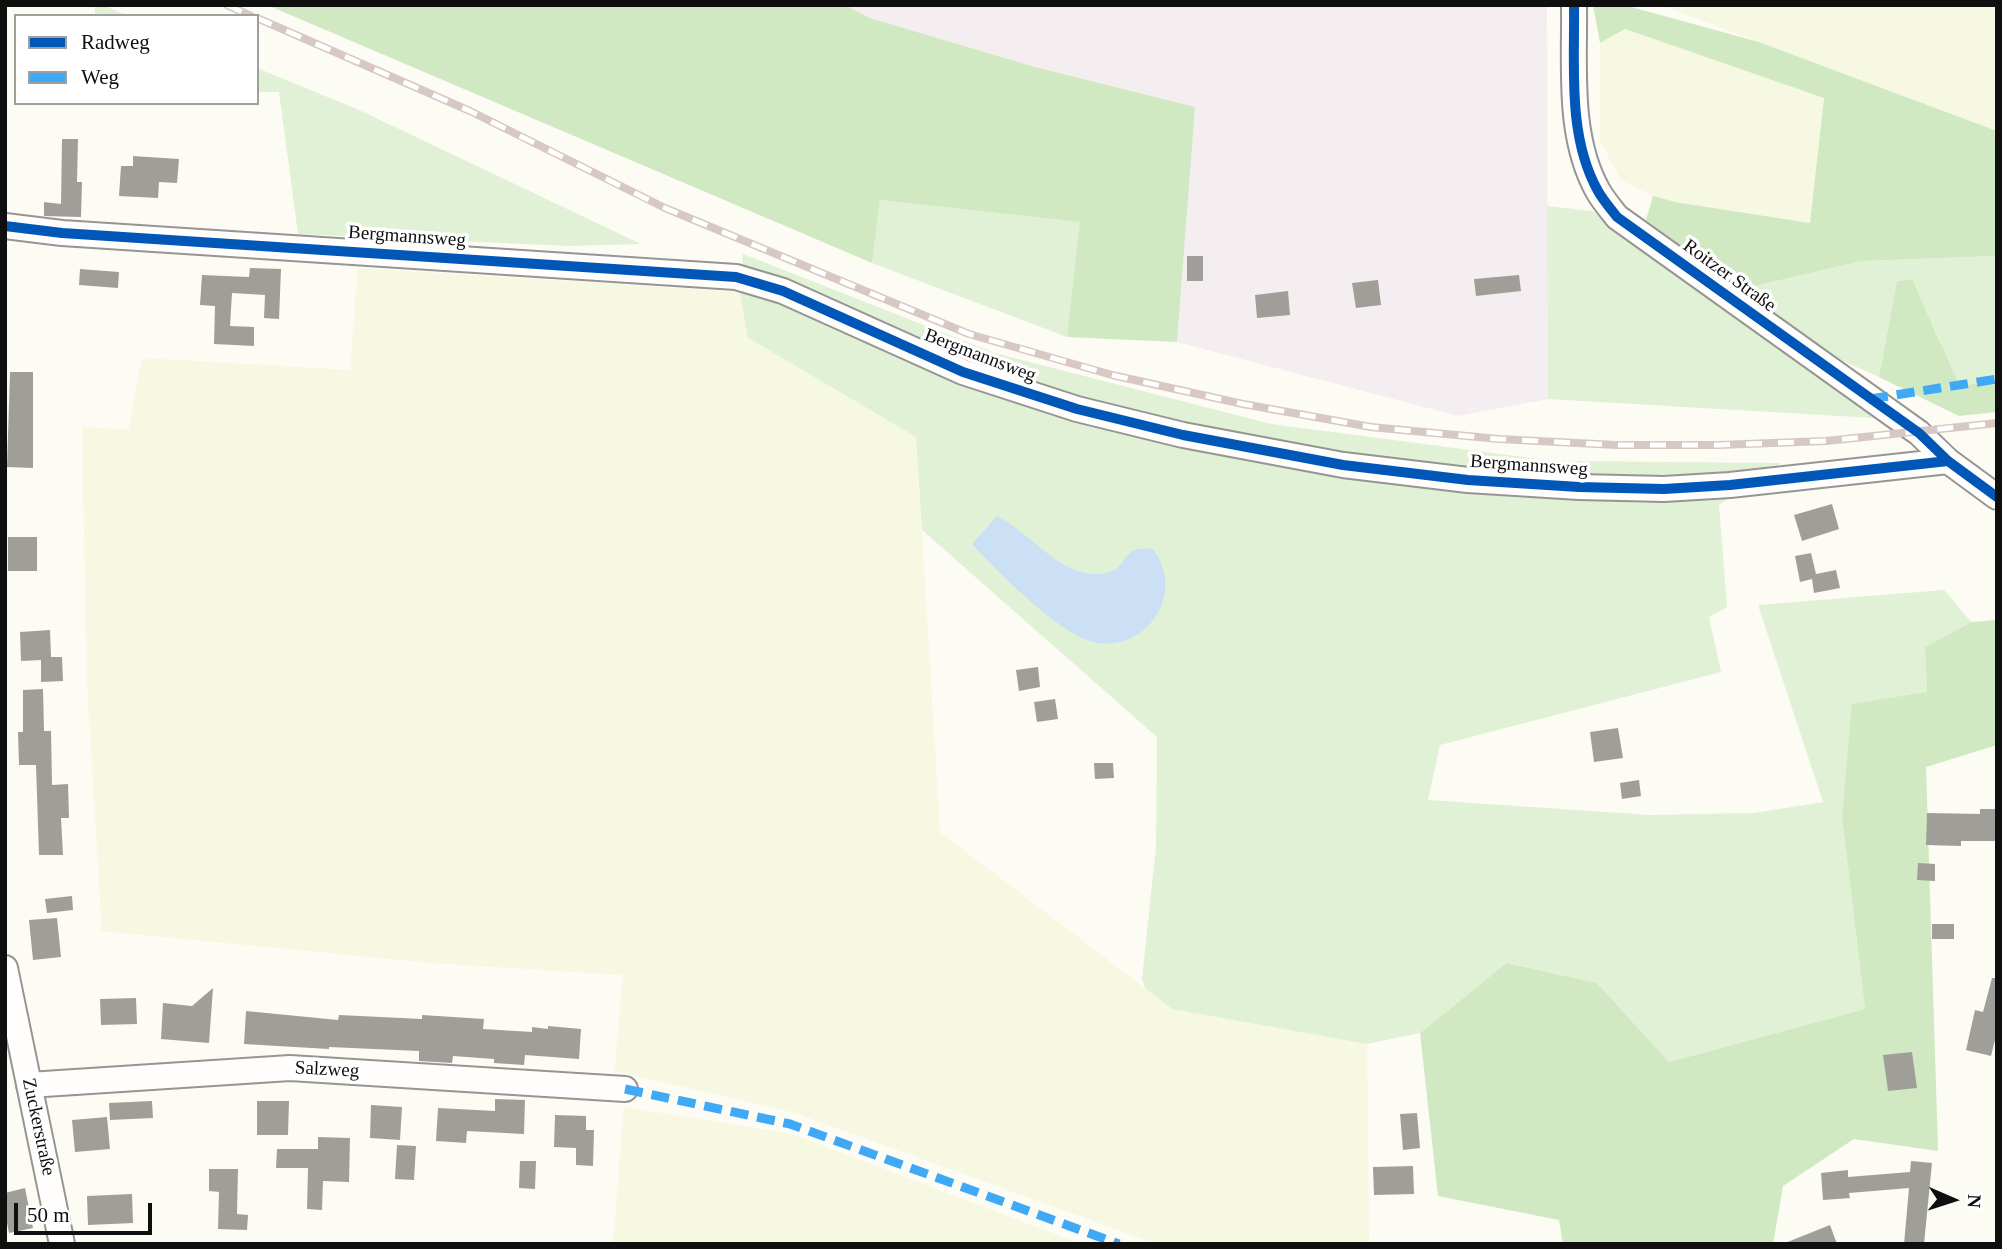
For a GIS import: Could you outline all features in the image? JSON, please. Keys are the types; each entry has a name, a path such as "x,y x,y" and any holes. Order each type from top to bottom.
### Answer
{"street":[{"name":"Roitzer Straße","path":"1574,5 1576,108 1583,153 1598,191 1617,217 1919,433 1948,461 1997,497"},
{"name":"Bergmannsweg","path":"5,226 62,233 736,277 783,291 962,372 1077,409 1183,435 1343,465 1481,481 1664,489 1730,485 1948,461"},
{"name":"Zuckerstraße","path":"5,968 62,1244"},
{"name":"Salzweg","path":"29,1085 290,1068 625,1089"}],"shaded area":[{"path":"845,5 1547,5 1548,399 1458,416 1177,342 1194,108 1035,67 870,18"}],"green space":[{"path":"95,5 103,5 123,14 95,14"},
{"path":"267,5 845,5 870,18 1035,67 1195,107 1177,342 1067,337 1080,222 880,200 872,263"},
{"path":"1593,5 1624,5 1759,42 1997,131 1997,256 1862,261 1759,285 1744,295 1646,220 1653,196 1675,202 1810,223 1824,98 1625,29 1600,43"},
{"path":"1661,5 1997,5 1997,131 1759,42"},
{"path":"1625,29 1824,98 1810,223 1659,199 1621,180 1600,141 1600,43"},
{"path":"259,69 359,110 641,244 569,246 298,234 279,92 259,92"},
{"path":"880,200 1081,222 1067,337 872,263"},
{"path":"1547,206 1592,211 1874,418 1548,399"},
{"path":"743,254 995,353 1271,424 1554,461 1781,463 1719,505 1727,607 1709,617 1721,672 1440,745 1428,800 1650,815 1755,813 1823,802 1758,605 1944,590 1971,622 1925,647 1927,692 1842,817 1865,1009 1669,1062 1597,983 1508,963 1420,1033 1367,1044 1172,1009 1145,988 1142,978 1156,847 1157,737 922,530 916,437 748,338 740,292"},
{"path":"1997,256 1997,381 1957,391 1938,336 1911,279 1897,281 1879,377 1841,360 1744,295 1759,285 1862,261"},
{"path":"358,268 740,292 749,339 916,437 940,832 1172,1009 1367,1044 1369,1244 1157,1244 792,1112 615,1071 623,975 432,963 102,931 87,681 82,427 129,430 142,358 350,370"},
{"path":"1912,279 1960,387 1997,379 1997,412 1959,416 1879,377 1897,281"},
{"path":"1997,620 1997,745 1926,767 1938,1151 1854,1139 1783,1186 1773,1244 1563,1244 1559,1220 1438,1196 1420,1033 1507,963 1597,983 1669,1062 1865,1009 1842,817 1852,704 1927,692 1925,647 1971,622"},
{"path":"624,1107 792,1134 1081,1244 613,1244"}],"water":[{"path":"997,516 1050,555 1078,571 1093,574 1109,572 1120,566 1135,550 1153,549 1162,566 1165,583 1163,600 1156,616 1145,629 1130,639 1113,643 1093,642 1063,627 1029,600 972,544"}],"building":[{"path":"62,139 78,139 77,182 82,182 81,217 44,216 44,202 61,204"},
{"path":"133,156 179,159 177,183 159,182 158,198 119,196 121,166 133,166"},
{"path":"1187,256 1203,256 1203,281 1187,281"},
{"path":"250,268 281,269 279,319 264,318 265,295 232,293 230,326 254,327 254,346 214,344 215,306 200,305 202,275 249,277"},
{"path":"80,269 119,272 118,288 79,285"},
{"path":"1519,275 1521,291 1476,296 1474,279"},
{"path":"1378,280 1381,305 1356,308 1352,283"},
{"path":"1288,291 1290,315 1257,318 1255,295"},
{"path":"10,372 33,372 33,468 7,467"},
{"path":"1832,504 1839,529 1802,541 1794,515"},
{"path":"8,537 37,537 37,571 8,571"},
{"path":"1811,553 1816,574 1836,570 1840,588 1814,593 1812,579 1800,582 1795,556"},
{"path":"50,630 51,657 62,657 63,681 41,682 41,660 21,661 20,632"},
{"path":"1038,667 1040,687 1019,691 1016,670"},
{"path":"43,689 44,731 51,731 52,785 68,784 69,818 61,818 63,855 39,855 36,765 19,765 18,732 23,732 23,690"},
{"path":"1055,699 1058,719 1037,722 1034,702"},
{"path":"1618,728 1623,758 1594,762 1590,732"},
{"path":"1094,763 1113,763 1114,778 1095,779"},
{"path":"1639,780 1641,796 1622,799 1620,783"},
{"path":"1980,809 1997,809 1997,841 1961,841 1961,846 1926,845 1927,813 1980,814"},
{"path":"1918,863 1935,864 1935,881 1917,880"},
{"path":"72,896 73,910 47,913 45,899"},
{"path":"57,918 61,957 33,960 29,920"},
{"path":"1932,924 1954,924 1954,939 1932,939"},
{"path":"1992,978 1997,978 1997,1032 1991,1056 1966,1050 1975,1010 1983,1012"},
{"path":"213,988 209,1043 161,1039 163,1003 192,1006"},
{"path":"136,998 137,1024 101,1025 100,999"},
{"path":"246,1011 338,1020 339,1015 422,1019 422,1015 484,1019 483,1029 532,1032 532,1027 548,1029 548,1026 581,1029 579,1059 525,1055 524,1065 494,1063 494,1059 453,1056 452,1063 419,1061 419,1051 244,1044"},
{"path":"1912,1052 1917,1088 1888,1091 1883,1055"},
{"path":"495,1099 525,1100 524,1134 467,1131 466,1143 436,1141 438,1108 495,1111"},
{"path":"152,1101 153,1118 110,1120 109,1103"},
{"path":"257,1101 289,1101 288,1135 257,1135"},
{"path":"371,1105 402,1107 400,1140 370,1138"},
{"path":"1417,1113 1420,1148 1403,1150 1400,1114"},
{"path":"555,1115 586,1116 586,1130 594,1130 593,1166 576,1165 576,1148 554,1147"},
{"path":"107,1117 110,1149 75,1152 72,1120"},
{"path":"318,1137 350,1138 349,1182 323,1181 322,1210 307,1209 308,1168 276,1168 277,1149 318,1149"},
{"path":"397,1145 416,1146 414,1180 395,1179"},
{"path":"520,1161 536,1161 535,1189 519,1188"},
{"path":"1911,1161 1932,1163 1924,1244 1904,1244 1909,1188 1849,1193 1850,1198 1823,1200 1821,1173 1848,1170 1848,1177 1910,1172"},
{"path":"1413,1166 1414,1194 1374,1195 1373,1167"},
{"path":"209,1169 238,1169 237,1214 248,1215 247,1230 218,1229 219,1192 209,1191"},
{"path":"25,1188 33,1228 9,1233 5,1193"},
{"path":"132,1194 133,1223 88,1225 87,1196"},
{"path":"1830,1225 1837,1244 1785,1244 1785,1243"}],"railway":[{"path":"227,5 247,14"},
{"path":"259,19 470,111 665,208 969,334 1112,375 1243,404 1371,427 1499,439 1616,445 1719,445 1826,441 1997,423"}],"marked path":[{"path":"1870,399 1997,379"},
{"path":"625,1089 790,1124 1119,1244"}],"cycle path":[{"path":"1574,5 1575,100 1581,147 1598,191 1617,217 1919,433 1948,461 1997,497"},
{"path":"5,226 62,233 736,277 783,291 963,372 1077,409 1183,435 1343,465 1468,480 1664,489 1730,485 1948,461"}]}
